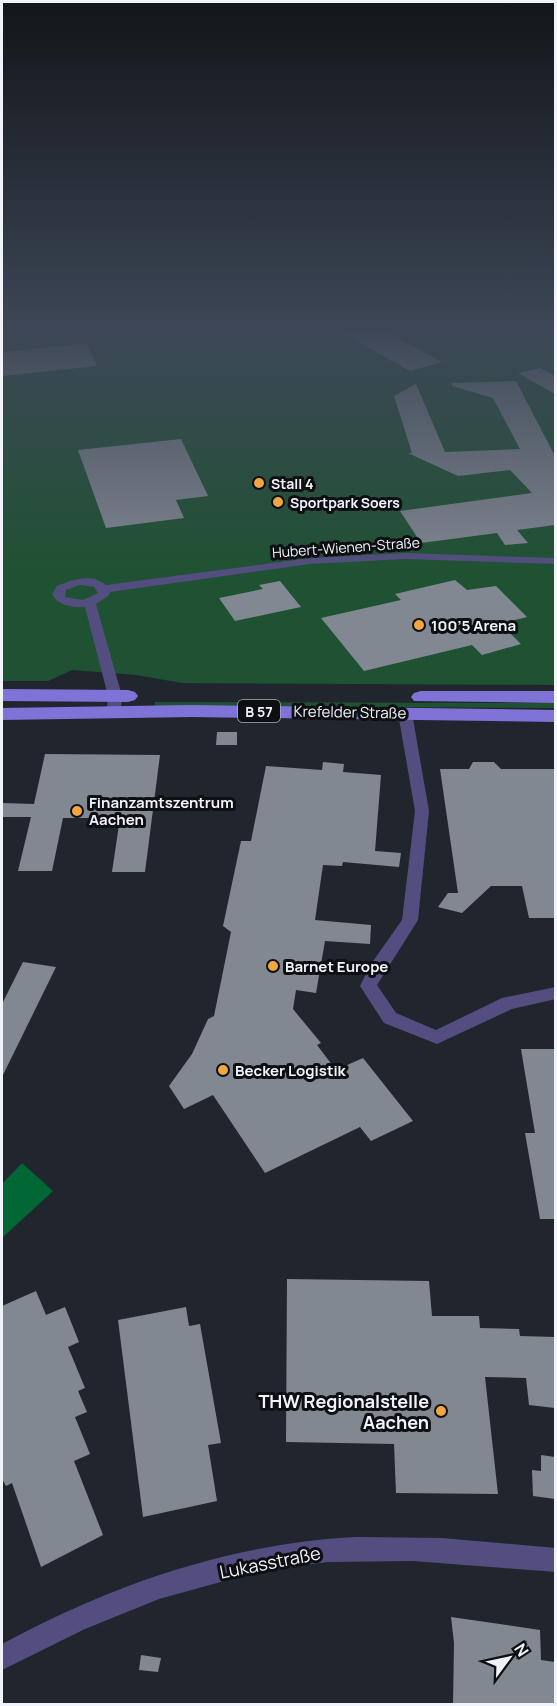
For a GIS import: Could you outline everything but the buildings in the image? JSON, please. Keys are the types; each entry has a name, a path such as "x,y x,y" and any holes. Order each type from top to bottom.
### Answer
{"main road":[{"name":"Krefelder Straße","path":"2,695 115,704 555,716"},
{"name":"Krefelder Straße","path":"2,714 64,715 115,704 555,697"}],"street":[{"name":"Hubert-Wienen-Straße","path":"104,589 310,561 406,556 555,561"},
{"path":"78,581 98,584 104,589 104,594 90,603 69,603 61,600 58,594 61,588 78,581"},
{"path":"90,603 115,704"},
{"path":"405,713 422,811 410,920 405,931 374,973 369,986 390,1018 437,1037 508,1003 555,993"},
{"name":"Lukasstraße","path":"2,1658 68,1623 133,1597 175,1582 250,1563 327,1550 420,1549 463,1550 555,1560"}],"green space":[{"name":"Sportpark Soers","path":"2,414 555,414 555,685 182,683 136,675 72,670 48,681 2,681"},
{"path":"155,702 555,703 556,708 155,706"},
{"path":"22,1163 53,1191 2,1238 2,1184"}],"place":[{"name":"Stall 4","path":"259,483"},
{"name":"Sportpark Soers","path":"278,502"},
{"name":"100’5 Arena","path":"419,625"},
{"name":"Finanzamtszentrum Aachen","path":"77,811"},
{"name":"Barnet Europe","path":"273,966"},
{"name":"Becker Logistik","path":"223,1070"},
{"name":"THW Regionalstelle Aachen","path":"441,1411"}]}
